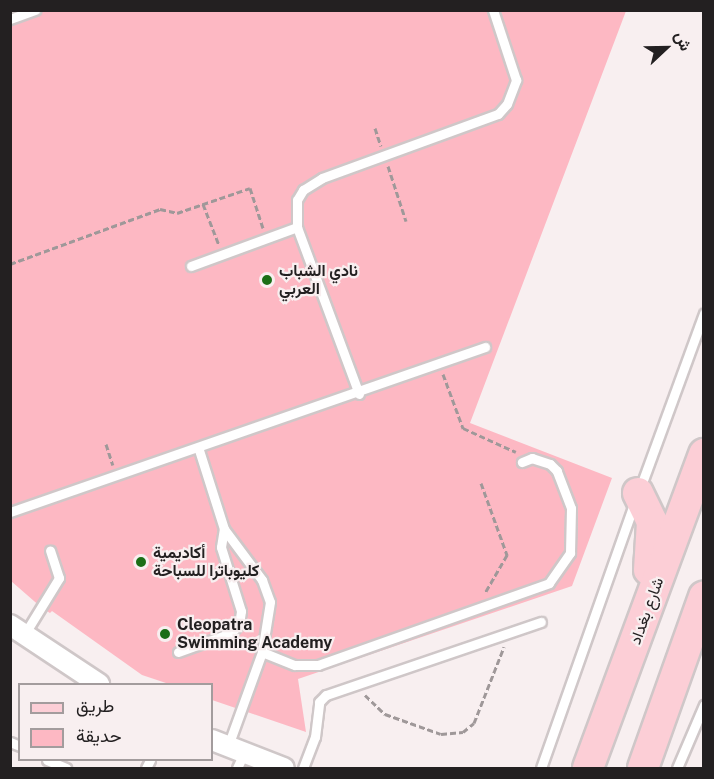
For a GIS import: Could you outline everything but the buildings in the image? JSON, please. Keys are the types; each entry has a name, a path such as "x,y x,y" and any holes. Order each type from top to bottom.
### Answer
{"main road":[{"name":"شارع بغداد","path":"592,757 704,454"},
{"path":"637,640 654,533 649,512 638,493"},
{"path":"643,768 704,597"}],"street":[{"path":"17,631 97,683"},
{"path":"572,768 584,752 592,757"},
{"path":"243,758 284,768"}],"lane":[{"path":"10,19 35,10"},
{"path":"359,394 297,227 297,200 312,183 486,119 507,104 516,80 493,10"},
{"path":"191,266 297,227"},
{"path":"541,768 704,313"},
{"path":"10,512 199,450 485,347"},
{"path":"199,450 224,529 267,590 270,614 243,758"},
{"path":"262,652 295,665 318,665 549,583 570,553 573,516 561,480 550,464 527,460"},
{"path":"178,652 231,633 239,624 241,611 221,547 224,529"},
{"path":"17,631 59,578 50,550"},
{"path":"303,768 315,737 319,702 326,695 541,622"},
{"path":"677,768 704,705"},
{"path":"51,761 66,768"}],"path":[{"path":"375,128 406,221"},
{"path":"10,264 160,209 177,213 250,188 267,238"},
{"path":"203,204 222,255"},
{"path":"439,364 463,428 527,460"},
{"path":"106,444 117,477"},
{"path":"472,612 507,555 481,483"},
{"path":"356,684 385,714 441,734 463,732 474,723 510,633"}],"green space":[{"name":"نادي الشباب العربي","path":"11,11 626,11 470,423 612,478 572,586 298,679 306,732 213,700 213,683 166,683 142,675 52,611 50,613 42,608 11,581"}],"place":[{"name":"نادي الشباب العربي","path":"267,280"},
{"name":"أكاديمية كليوباترا للسباحة","path":"141,562"},
{"name":"Cleopatra Swimming Academy","path":"165,634"}]}
